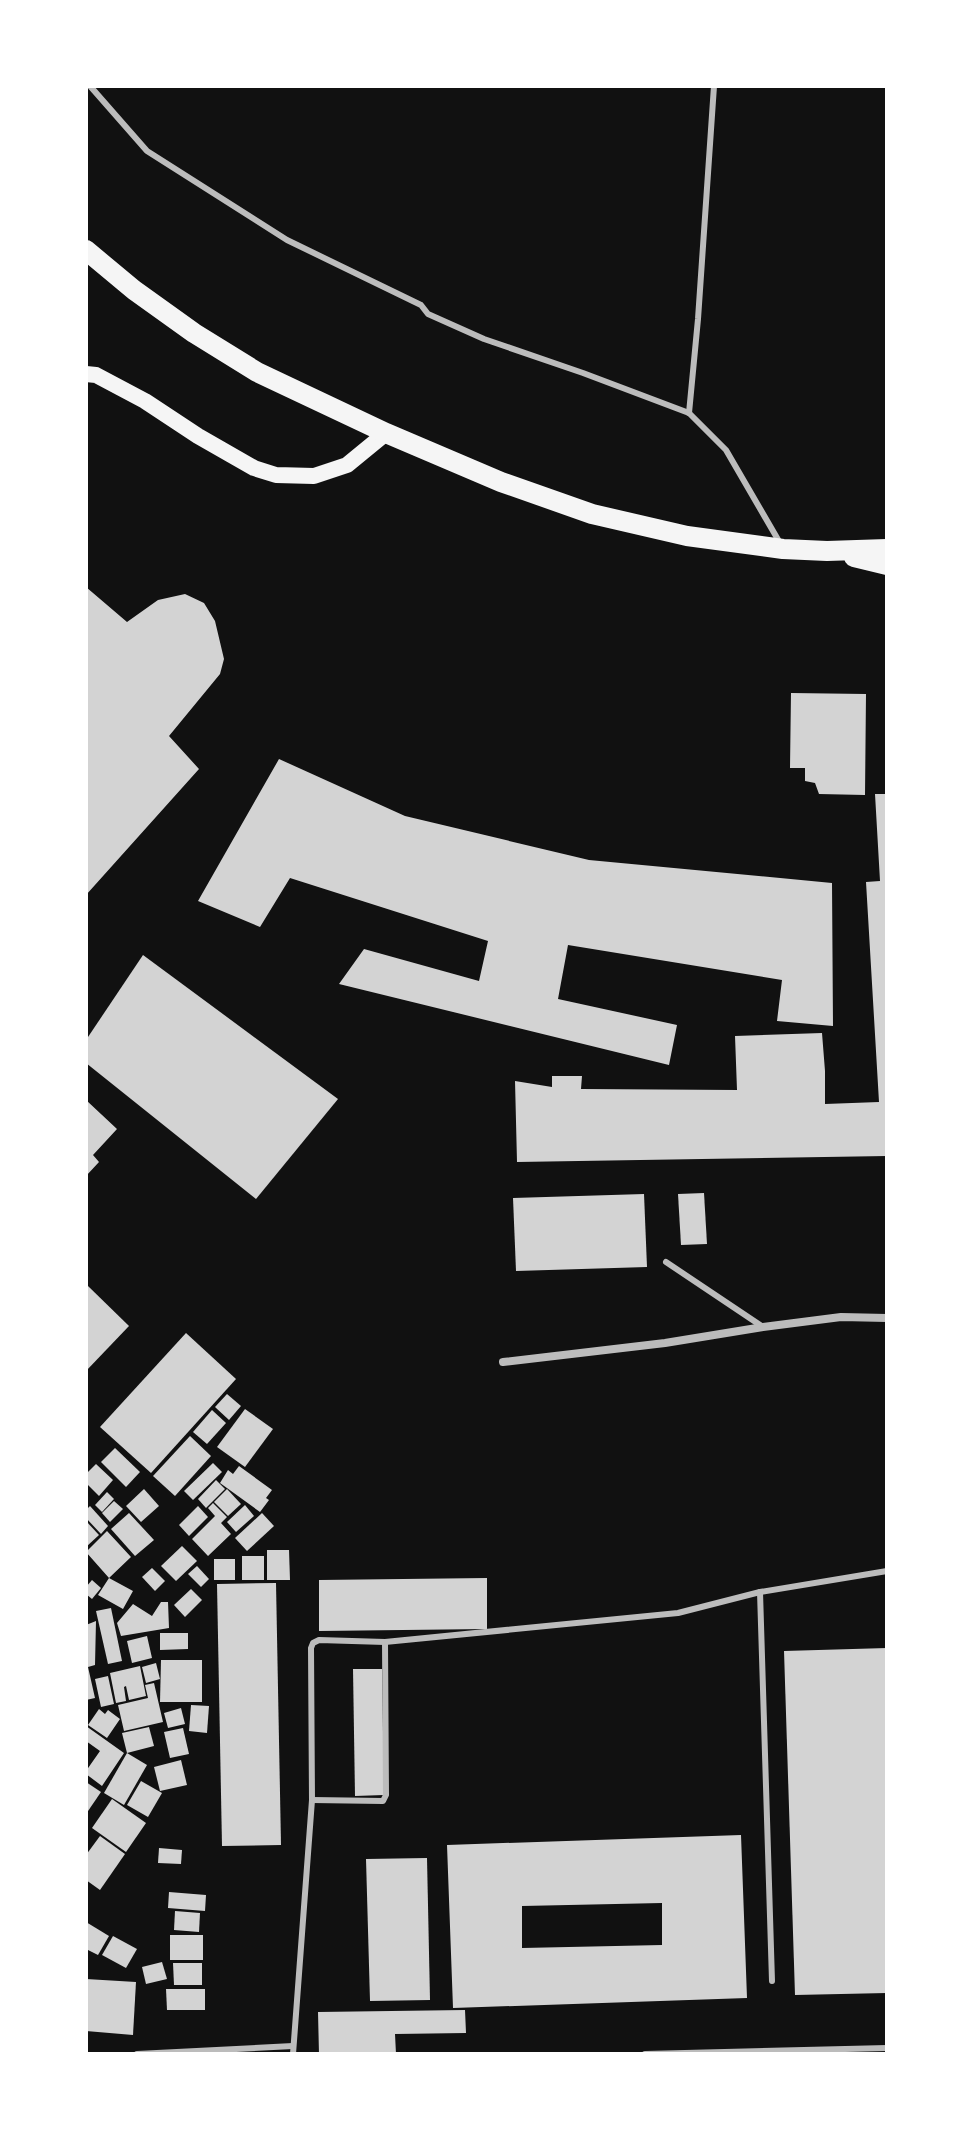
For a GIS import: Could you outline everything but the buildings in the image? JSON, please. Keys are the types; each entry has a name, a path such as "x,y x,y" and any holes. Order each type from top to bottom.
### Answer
{"main road":[{"path":"86,250 134,290 194,333 257,372 386,433 501,482 592,514 687,536 783,549 887,549"},
{"path":"86,374 96,375 145,401 254,468 276,475 314,476 347,465 386,433"},
{"path":"827,551 887,565"}],"street":[{"path":"503,1362 665,1343 841,1317 887,1318"}],"lane":[{"path":"90,86 147,151 287,240 421,305 428,314 484,339 689,413 726,450 783,549"},
{"path":"689,413 714,86"},
{"path":"666,1262 763,1327"},
{"path":"293,2054 312,1800 313,1643 319,1640 385,1642 678,1613 760,1592 887,1571"},
{"path":"760,1592 772,1981"},
{"path":"312,1800 383,1801 386,1795 385,1642"},
{"path":"137,2054 293,2046"},
{"path":"645,2054 887,2048"}]}
